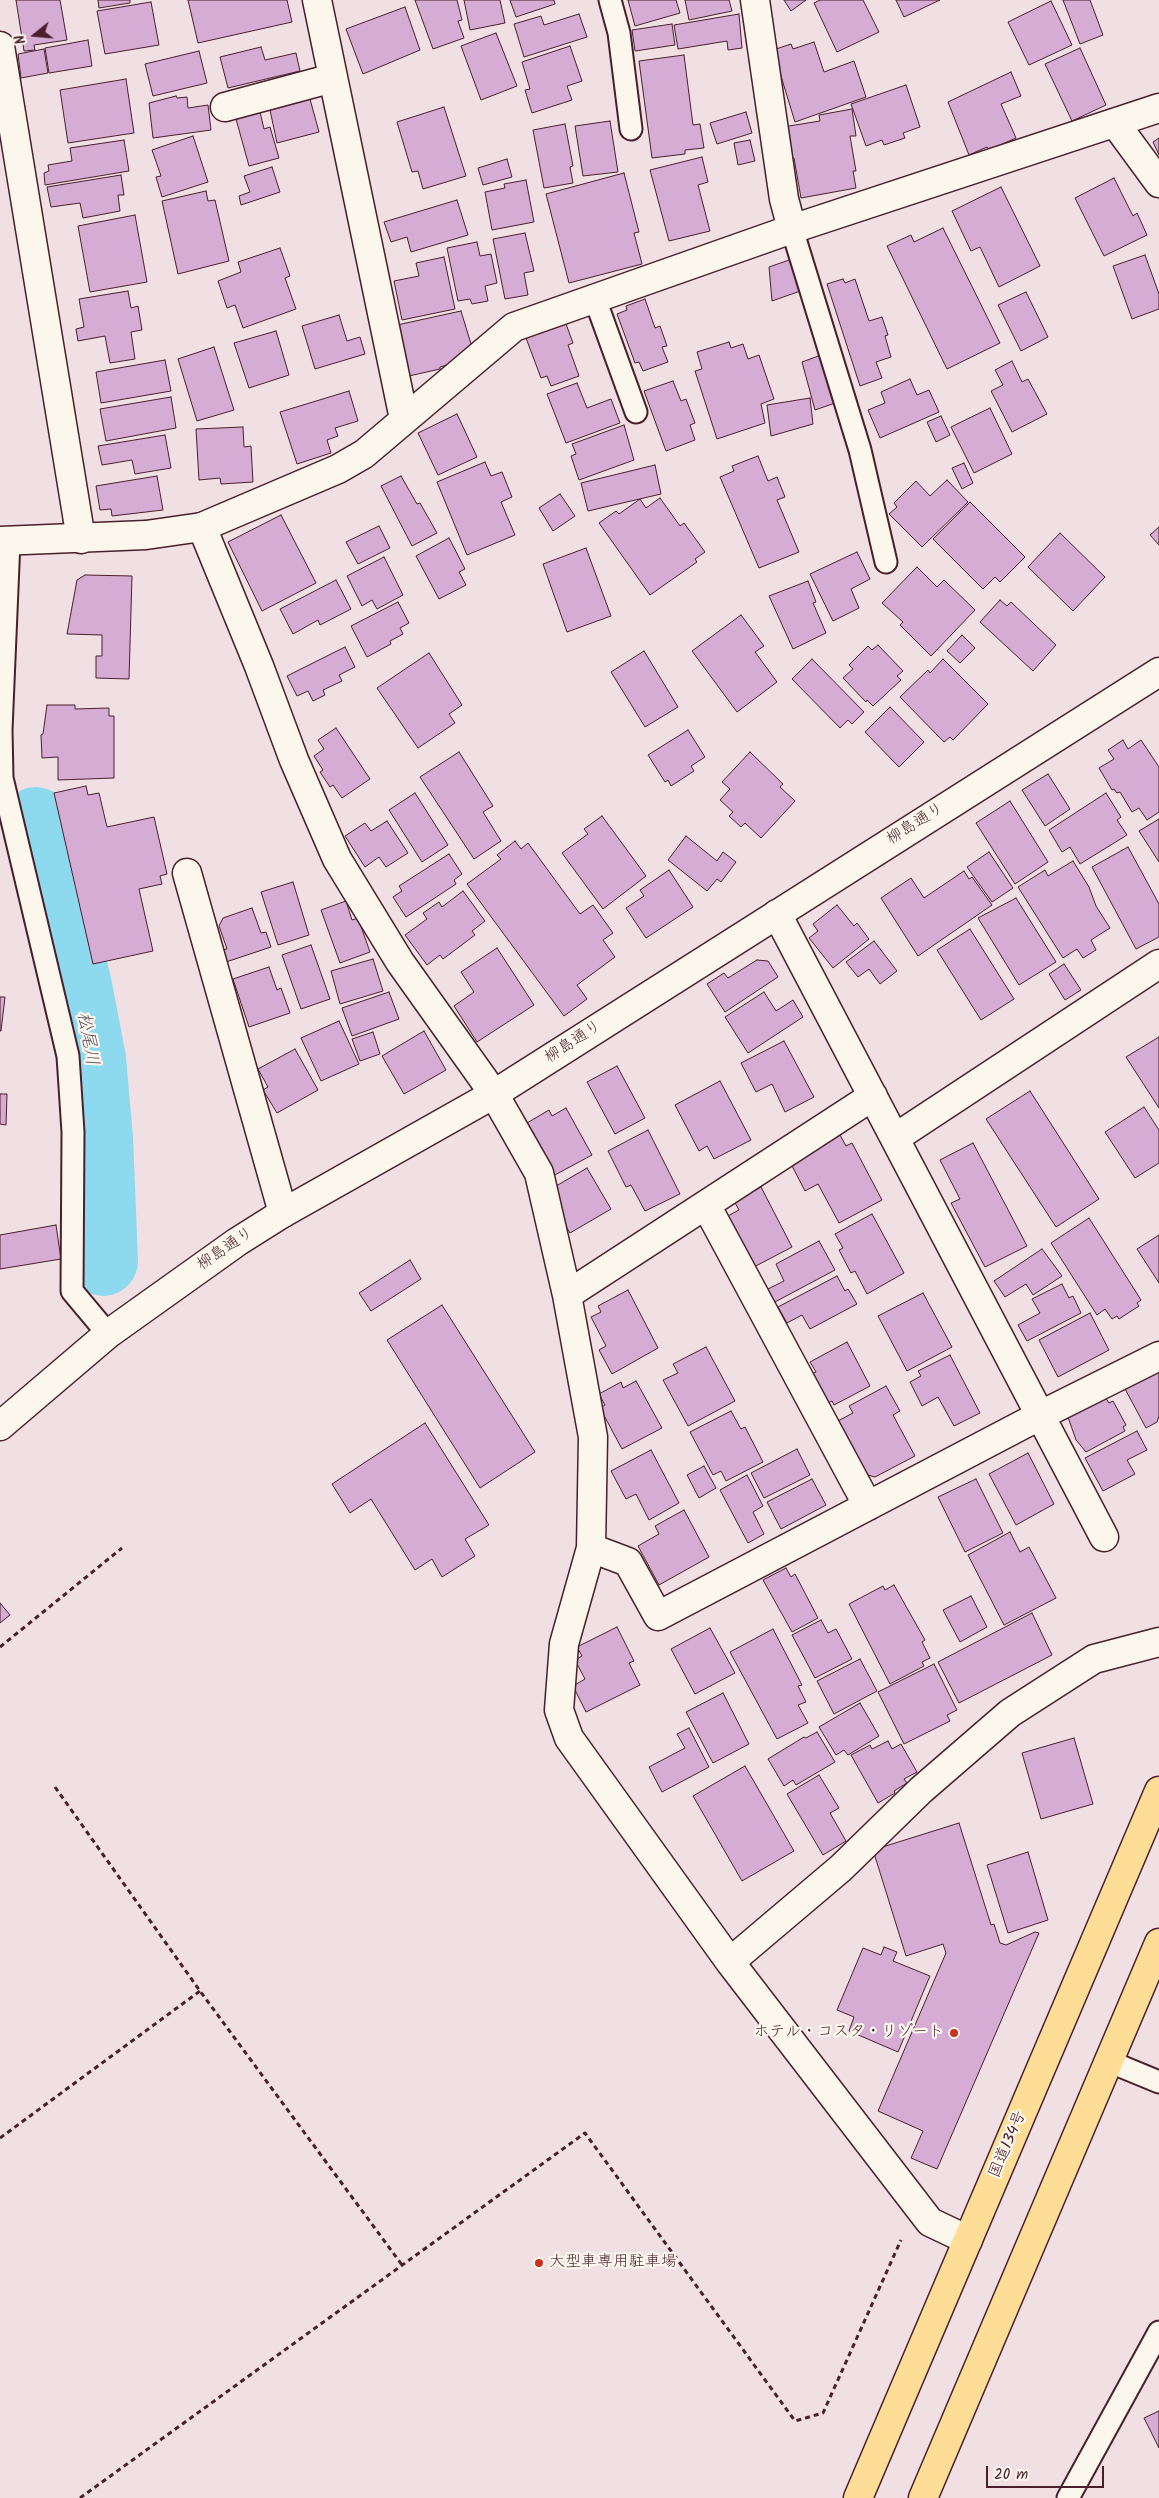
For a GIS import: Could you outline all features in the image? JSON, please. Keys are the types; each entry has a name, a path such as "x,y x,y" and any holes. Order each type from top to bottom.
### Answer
{"highway":[{"name":"国道134号","path":"858,2498 1159,1791"},
{"path":"923,2498 1159,1943"}],"street":[{"path":"317,0 404,419"},
{"path":"755,0 784,199 792,229"},
{"path":"0,46 81,539"},
{"path":"225,107 333,78"},
{"path":"4,541 146,535 202,527 338,469 364,454 514,327 792,229 1159,108"},
{"path":"1115,123 1159,183"},
{"path":"202,527 259,666 294,760 338,859 400,962 494,1094 538,1173 567,1296 593,1437 591,1548 564,1644 559,1710 570,1738 730,1962 916,2205 930,2222 968,2240"},
{"name":"柳島通り","path":"0,1426 108,1334 171,1287 283,1213 494,1094 1159,672"},
{"path":"188,873 283,1213"},
{"path":"777,914 1104,1536"},
{"path":"895,1138 1159,964"},
{"path":"567,1296 873,1096"},
{"path":"706,1205 868,1506"},
{"path":"591,1548 628,1562 658,1616 1041,1415 1159,1356"},
{"path":"730,1962 840,1868 921,1790 1010,1713 1094,1659 1159,1642"}],"lane":[{"path":"610,0 620,33 631,129"},
{"path":"792,229 860,450 886,562"},
{"path":"595,299 636,412"},
{"path":"4,541 2,778 68,1056 73,1132 72,1291 108,1334"},
{"path":"1108,2061 1159,2082"},
{"path":"1068,2498 1159,2332"}],"path":[{"path":"0,1647 122,1548"},
{"path":"55,1787 200,1991 402,2265"},
{"path":"0,2138 200,1991"},
{"path":"80,2498 585,2133 795,2421 823,2413 916,2205"}],"building":[{"path":"16,0 60,0 67,40 34,45 35,50 24,51"},
{"path":"98,0 130,0 130,3 99,8"},
{"path":"188,0 287,0 292,22 198,43"},
{"path":"415,0 457,0 462,20 458,21 464,38 433,49"},
{"path":"464,0 500,0 505,23 470,30"},
{"path":"510,0 554,0 555,4 516,17"},
{"path":"628,0 676,0 680,13 635,26"},
{"path":"685,0 729,0 732,11 689,20"},
{"path":"784,0 806,0 791,11"},
{"path":"820,0 863,0 879,32 837,52 814,3"},
{"path":"896,0 940,0 904,17"},
{"path":"1063,0 1090,0 1103,35 1080,44"},
{"path":"1051,1 1072,45 1029,65 1008,22"},
{"path":"151,2 159,45 105,54 97,11"},
{"path":"405,7 420,50 363,74 346,29"},
{"path":"579,14 587,37 524,57 514,24 541,16 544,25"},
{"path":"739,14 742,48 728,50 727,41 678,49 674,25"},
{"path":"672,24 675,45 635,51 632,30"},
{"path":"496,33 517,86 481,100 461,46"},
{"path":"88,40 92,66 49,73 45,48"},
{"path":"814,42 824,72 854,61 866,97 795,122 773,50 791,44 793,49"},
{"path":"570,46 582,81 567,86 572,100 532,113 525,90 530,89 522,62"},
{"path":"261,47 265,60 296,53 300,71 228,88 220,57"},
{"path":"1080,48 1106,105 1072,121 1045,64"},
{"path":"44,49 48,73 21,78 18,54"},
{"path":"199,51 207,83 153,96 145,64"},
{"path":"684,55 693,125 700,124 704,148 685,150 685,154 652,158 639,61"},
{"path":"1011,72 1021,96 1001,104 1016,138 989,150 987,147 969,155 948,102"},
{"path":"126,79 134,133 68,143 60,90"},
{"path":"906,85 920,127 903,133 905,138 884,145 882,140 866,146 851,104"},
{"path":"176,96 177,98 187,97 188,108 208,105 211,130 153,138 149,103"},
{"path":"310,99 319,132 277,143 270,110"},
{"path":"444,107 466,176 423,189 418,171 412,172 397,122"},
{"path":"852,109 856,136 850,136 856,171 853,171 856,188 801,198 794,158 788,159 783,127 820,121 819,115"},
{"path":"260,112 264,129 270,127 279,158 249,166 236,119"},
{"path":"746,112 752,133 717,144 710,123"},
{"path":"610,121 618,172 583,176 575,126"},
{"path":"565,124 573,166 570,167 573,183 544,188 533,130"},
{"path":"193,136 208,182 162,197 156,177 161,176 152,150"},
{"path":"1159,138 1159,155 1153,142"},
{"path":"124,140 129,171 45,185 44,173 49,171 48,165 72,161 70,148"},
{"path":"750,140 755,161 738,165 734,143"},
{"path":"702,157 708,182 698,185 710,231 669,241 650,170"},
{"path":"507,159 512,177 483,185 478,168"},
{"path":"272,167 280,192 241,205 239,196 250,192 244,176"},
{"path":"624,173 639,232 634,233 642,264 569,283 546,194"},
{"path":"121,175 124,195 118,195 120,211 83,218 80,203 51,207 47,187"},
{"path":"1114,178 1133,216 1137,213 1147,235 1104,256 1075,198"},
{"path":"526,180 534,222 492,230 485,192 505,188 504,184"},
{"path":"1001,187 1040,266 999,287 980,247 971,251 952,211"},
{"path":"206,191 208,201 215,200 229,261 178,274 162,201"},
{"path":"457,200 468,235 411,252 407,237 391,242 384,222"},
{"path":"135,215 147,282 90,292 78,226"},
{"path":"943,228 1000,343 947,369 887,246 911,235 914,242"},
{"path":"525,233 534,271 524,273 528,295 505,299 493,239"},
{"path":"477,242 480,256 491,254 497,283 485,286 488,301 472,304 470,299 458,301 447,248"},
{"path":"280,248 290,276 285,278 296,309 243,328 235,305 227,308 218,281 241,272 238,262"},
{"path":"1145,255 1159,294 1159,309 1132,319 1113,266"},
{"path":"444,257 455,309 402,320 394,281 419,276 416,263"},
{"path":"795,258 806,289 772,301 769,267"},
{"path":"843,279 845,283 855,279 869,321 882,317 888,335 885,336 891,357 876,362 882,378 860,386 827,284"},
{"path":"128,291 131,308 138,306 142,330 131,332 135,359 110,363 105,336 78,341 76,329 84,327 79,299"},
{"path":"1026,292 1048,337 1021,351 998,305"},
{"path":"645,299 655,328 660,326 667,346 662,347 668,362 643,371 639,362 635,363 617,314 627,310 626,306"},
{"path":"461,311 471,344 450,364 440,367 440,369 409,376 397,325"},
{"path":"339,315 347,341 360,337 365,354 315,369 302,326"},
{"path":"566,324 573,343 568,345 579,376 551,386 547,376 541,378 526,338"},
{"path":"276,331 289,375 249,388 234,343"},
{"path":"729,342 731,348 743,344 748,359 759,355 774,399 761,404 765,423 717,439 695,371 702,369 697,352"},
{"path":"214,347 234,410 197,421 178,359"},
{"path":"824,354 841,401 815,410 802,362"},
{"path":"165,360 171,391 101,403 96,372"},
{"path":"1012,361 1022,382 1028,379 1047,414 1012,432 991,391 1003,385 995,370"},
{"path":"910,379 917,395 929,390 939,412 880,438 868,410 885,403 881,392"},
{"path":"673,381 681,401 686,399 695,423 690,425 695,440 666,451 644,391"},
{"path":"577,383 587,408 611,399 620,423 566,443 547,394"},
{"path":"349,391 358,421 335,428 338,436 327,440 331,453 297,464 280,412"},
{"path":"171,397 176,428 106,441 100,409"},
{"path":"810,398 813,424 771,436 767,405"},
{"path":"990,408 1012,454 974,473 951,427"},
{"path":"457,414 477,457 438,475 418,433"},
{"path":"941,416 950,435 936,442 927,422"},
{"path":"624,425 634,460 579,480 571,456 576,454 572,444"},
{"path":"243,427 244,447 251,446 253,482 221,484 220,478 199,480 196,429"},
{"path":"165,435 171,468 135,474 132,460 102,465 98,446"},
{"path":"758,456 768,481 777,477 785,497 777,500 799,552 759,568 720,477 734,471 732,466"},
{"path":"485,462 491,476 502,472 512,497 501,502 515,535 467,555 437,482"},
{"path":"964,463 973,483 962,489 952,468"},
{"path":"655,465 661,494 588,511 581,483"},
{"path":"157,476 163,510 112,516 111,509 100,510 96,486"},
{"path":"401,476 417,504 420,503 437,533 412,546 381,486"},
{"path":"947,480 968,502 922,547 889,514 897,507 894,503 916,481 930,496"},
{"path":"560,494 575,516 553,531 539,508"},
{"path":"660,498 680,526 684,523 705,552 695,559 697,562 650,595 599,523 616,511 619,514 640,499 646,508"},
{"path":"970,502 1025,557 1000,582 995,577 983,589 933,539"},
{"path":"281,515 316,583 262,611 228,542"},
{"path":"379,526 390,548 358,564 346,542"},
{"path":"1159,527 1159,545 1150,535"},
{"path":"1060,533 1105,577 1073,611 1028,567"},
{"path":"449,538 465,569 459,572 466,585 439,599 416,556"},
{"path":"586,548 611,616 567,632 543,564"},
{"path":"857,552 870,579 851,589 859,608 833,621 810,574"},
{"path":"384,557 403,595 377,609 372,600 362,606 347,576"},
{"path":"917,567 937,587 944,580 975,610 931,656 900,625 903,622 882,603"},
{"path":"85,575 132,576 129,679 96,678 96,656 102,656 102,635 67,634 77,580"},
{"path":"336,580 351,609 320,625 318,620 293,634 280,609"},
{"path":"808,581 816,602 813,603 826,633 793,649 769,596"},
{"path":"1000,600 1007,606 1011,602 1056,645 1033,671 980,622"},
{"path":"398,602 409,623 400,628 403,634 390,641 391,644 367,657 351,626"},
{"path":"741,615 764,646 755,652 777,682 737,712 692,651"},
{"path":"962,635 975,648 960,663 947,651"},
{"path":"878,645 903,671 897,676 901,680 873,706 867,700 866,702 843,678 853,669 849,665 868,646 872,650"},
{"path":"345,647 355,667 339,675 342,681 323,690 325,695 313,701 308,691 297,696 287,676"},
{"path":"644,651 678,707 645,727 611,672"},
{"path":"429,653 462,705 449,714 455,723 418,748 377,688"},
{"path":"812,659 864,712 852,724 848,720 840,728 792,679"},
{"path":"943,659 988,704 953,740 950,737 944,742 900,697 928,670 930,673"},
{"path":"47,705 75,705 75,709 109,708 109,716 114,716 114,778 58,780 58,757 42,758 41,735 43,734"},
{"path":"890,707 924,742 899,767 865,732"},
{"path":"336,728 370,779 342,798 333,785 330,787 320,772 323,770 314,756 324,749 318,740"},
{"path":"688,730 705,757 691,766 694,771 671,786 668,780 665,782 648,755"},
{"path":"1123,740 1128,749 1141,740 1159,767 1159,812 1147,820 1139,808 1132,812 1120,792 1117,793 1114,789 1112,790 1099,768 1114,759 1108,750"},
{"path":"459,752 493,806 483,812 501,841 474,859 420,777"},
{"path":"750,752 783,784 780,787 795,801 761,838 745,823 741,827 729,816 733,812 720,800 730,789 722,782"},
{"path":"1048,774 1070,809 1045,826 1022,790"},
{"path":"86,786 88,795 99,793 107,827 154,817 167,874 160,876 162,884 139,889 153,951 93,964 54,793"},
{"path":"415,793 448,845 422,862 389,810"},
{"path":"1106,793 1121,817 1117,820 1127,835 1080,864 1070,847 1062,852 1049,830"},
{"path":"1010,801 1048,862 1015,884 976,823"},
{"path":"602,816 646,876 603,909 562,853 588,834 584,829"},
{"path":"1159,819 1159,862 1139,831"},
{"path":"387,821 408,853 386,867 379,857 365,867 345,836 365,823 371,831"},
{"path":"686,836 717,861 723,852 736,862 721,882 717,879 707,891 668,860"},
{"path":"515,841 521,849 528,843 580,914 593,905 613,933 603,940 615,957 577,985 587,999 564,1016 467,884 501,859 497,855"},
{"path":"1128,847 1159,904 1159,937 1136,949 1092,867"},
{"path":"989,852 1013,888 992,902 967,867"},
{"path":"449,854 462,874 454,880 456,884 406,917 393,897 402,891 399,886"},
{"path":"1073,861 1089,887 1096,906 1110,928 1091,940 1096,950 1083,958 1077,949 1063,958 1018,887 1045,870 1048,876"},
{"path":"669,870 693,907 646,938 626,908 644,896 640,890"},
{"path":"964,871 969,879 972,877 992,905 918,956 881,898 911,878 924,898"},
{"path":"293,882 309,935 278,945 261,892"},
{"path":"463,891 485,921 472,931 475,935 443,959 440,955 427,965 405,935 427,919 423,913 439,902 442,907"},
{"path":"1016,898 1056,962 1019,985 978,918"},
{"path":"346,901 352,920 358,918 370,952 340,963 321,910"},
{"path":"837,905 854,926 857,923 869,939 833,968 809,938 818,931 813,924"},
{"path":"252,908 261,933 266,932 271,947 226,962 221,950 227,949 219,926 223,918"},
{"path":"970,929 1014,999 981,1020 937,950"},
{"path":"874,941 897,971 880,984 869,969 858,977 846,962"},
{"path":"311,945 330,999 301,1009 282,955"},
{"path":"497,948 534,1005 477,1042 454,1006 474,992 461,972"},
{"path":"373,959 383,991 340,1004 331,971"},
{"path":"757,960 768,961 778,977 725,1012 707,984 724,973 728,978"},
{"path":"1064,964 1081,990 1065,1000 1049,974"},
{"path":"269,967 277,990 281,988 290,1013 249,1027 233,979"},
{"path":"389,992 399,1019 352,1036 342,1008"},
{"path":"764,992 776,1011 793,1000 803,1017 748,1053 725,1017"},
{"path":"0,997 5,997 1,1031 0,1031"},
{"path":"339,1021 359,1064 321,1081 301,1038"},
{"path":"424,1031 446,1070 404,1094 382,1056"},
{"path":"373,1032 380,1054 360,1061 352,1039"},
{"path":"1159,1037 1159,1108 1126,1057"},
{"path":"784,1041 814,1097 785,1112 772,1084 756,1092 741,1063"},
{"path":"295,1049 318,1090 277,1113 263,1090 268,1087 258,1069"},
{"path":"617,1066 645,1118 615,1134 587,1082"},
{"path":"720,1081 751,1140 714,1159 707,1146 699,1151 675,1105"},
{"path":"1030,1091 1099,1199 1056,1227 986,1119"},
{"path":"0,1094 7,1094 6,1125 0,1124"},
{"path":"1144,1107 1159,1130 1159,1163 1135,1178 1105,1132"},
{"path":"566,1108 592,1155 551,1177 528,1137 534,1134 527,1123 549,1110 552,1116"},
{"path":"648,1130 680,1194 645,1211 631,1185 626,1187 608,1151"},
{"path":"840,1135 846,1146 852,1143 882,1200 839,1223 818,1184 805,1191 790,1162"},
{"path":"973,1143 1027,1246 985,1267 951,1203 960,1199 940,1160"},
{"path":"587,1168 611,1209 570,1233 556,1210 561,1207 551,1189"},
{"path":"761,1187 792,1247 752,1268 726,1217 739,1210 734,1201"},
{"path":"872,1214 904,1273 867,1294 855,1271 851,1273 839,1250 843,1248 835,1234"},
{"path":"1089,1218 1141,1300 1137,1303 1139,1306 1119,1319 1117,1316 1112,1319 1105,1309 1097,1315 1051,1243"},
{"path":"56,1225 61,1259 0,1269 0,1235"},
{"path":"1159,1235 1159,1283 1137,1249"},
{"path":"819,1241 835,1270 773,1303 766,1290 784,1281 776,1264"},
{"path":"1042,1249 1062,1276 1033,1295 1026,1284 1005,1297 994,1281"},
{"path":"410,1260 421,1279 371,1311 359,1293"},
{"path":"837,1276 845,1291 848,1289 857,1304 810,1329 802,1315 787,1323 778,1307"},
{"path":"1062,1284 1069,1298 1073,1296 1081,1313 1027,1341 1018,1325 1040,1313 1032,1299"},
{"path":"628,1290 658,1348 612,1374 599,1350 606,1346 591,1317 601,1312 598,1306"},
{"path":"923,1293 952,1347 907,1371 878,1316"},
{"path":"442,1305 535,1452 480,1488 387,1340"},
{"path":"1090,1313 1109,1350 1058,1377 1039,1340"},
{"path":"847,1342 870,1386 834,1405 832,1401 824,1405 811,1374 816,1372 810,1362"},
{"path":"706,1347 735,1401 688,1426 663,1380 678,1373 673,1364"},
{"path":"950,1355 980,1413 954,1426 938,1397 922,1406 910,1382 921,1376 918,1371"},
{"path":"1159,1364 1159,1416 1157,1422 1146,1428 1124,1387"},
{"path":"636,1381 662,1428 622,1449 600,1408 605,1405 599,1394 621,1382 623,1388"},
{"path":"886,1386 900,1411 893,1415 915,1456 875,1477 860,1473 834,1423 853,1413 849,1406"},
{"path":"1105,1397 1109,1403 1113,1401 1126,1425 1123,1427 1125,1431 1086,1452 1076,1440 1068,1417"},
{"path":"731,1411 741,1429 745,1427 763,1462 726,1481 721,1471 713,1475 690,1432"},
{"path":"425,1423 489,1525 465,1539 475,1556 442,1577 432,1559 415,1570 371,1499 350,1513 332,1484"},
{"path":"1137,1431 1147,1450 1127,1460 1135,1474 1103,1491 1085,1458"},
{"path":"797,1449 810,1475 764,1498 751,1473"},
{"path":"651,1450 679,1503 649,1520 636,1494 626,1499 611,1471"},
{"path":"1028,1453 1054,1504 1016,1525 989,1474"},
{"path":"704,1466 716,1488 699,1498 687,1475"},
{"path":"747,1475 763,1506 753,1512 764,1534 748,1543 720,1490"},
{"path":"812,1479 826,1505 781,1529 767,1502"},
{"path":"976,1479 1003,1533 965,1552 938,1497"},
{"path":"684,1510 709,1557 659,1585 638,1546 659,1534 655,1526"},
{"path":"1010,1532 1020,1552 1029,1547 1056,1598 1004,1625 968,1555"},
{"path":"786,1568 791,1577 795,1574 818,1618 792,1632 763,1580"},
{"path":"894,1585 925,1640 922,1642 930,1658 922,1662 924,1666 890,1684 849,1604 883,1586 885,1590"},
{"path":"971,1596 987,1627 960,1642 943,1610"},
{"path":"0,1603 10,1615 0,1623"},
{"path":"1032,1613 1052,1655 959,1703 938,1662"},
{"path":"821,1620 828,1633 836,1629 852,1659 815,1678 792,1635"},
{"path":"617,1627 634,1661 629,1663 640,1685 586,1712 573,1686 585,1679 575,1660 582,1656 577,1647"},
{"path":"710,1628 735,1673 695,1694 671,1649"},
{"path":"773,1629 802,1685 798,1686 806,1702 798,1705 808,1723 777,1739 730,1652"},
{"path":"860,1659 877,1691 834,1714 817,1681"},
{"path":"934,1664 957,1710 947,1715 950,1721 904,1744 878,1692"},
{"path":"723,1693 749,1744 713,1763 686,1712"},
{"path":"860,1703 879,1736 848,1755 844,1750 836,1755 819,1727"},
{"path":"689,1728 709,1767 662,1792 649,1767 685,1748 677,1734"},
{"path":"817,1732 835,1762 796,1785 793,1780 784,1786 768,1759 804,1737 806,1738"},
{"path":"1074,1738 1093,1804 1041,1819 1022,1753"},
{"path":"888,1741 892,1749 901,1744 917,1772 904,1779 907,1783 894,1791 895,1793 878,1803 851,1755 870,1745 872,1749"},
{"path":"745,1766 794,1851 742,1881 693,1796"},
{"path":"819,1775 839,1808 830,1813 846,1841 823,1855 787,1794"},
{"name":"ホテル・コスタ・リゾート","path":"959,1823 991,1925 994,1924 1000,1943 1006,1945 1035,1932 1039,1933 937,2169 911,2158 923,2131 878,2111 946,1953 943,1944 906,1956 873,1850"},
{"path":"1028,1852 1048,1920 1008,1933 987,1865"},
{"path":"884,1947 897,1952 893,1961 930,1976 898,2052 849,2031 854,2017 837,2010 863,1948 881,1955"},
{"path":"1159,2411 1159,2448 1144,2418"}],"waterway":[{"name":"松尾川","path":"36,822 77,986 91,1059 98,1138 103,1261"}],"place":[{"name":"ホテル・コスタ・リゾート","path":"954,2033"},
{"name":"大型車専用駐車場","path":"539,2263"}]}
